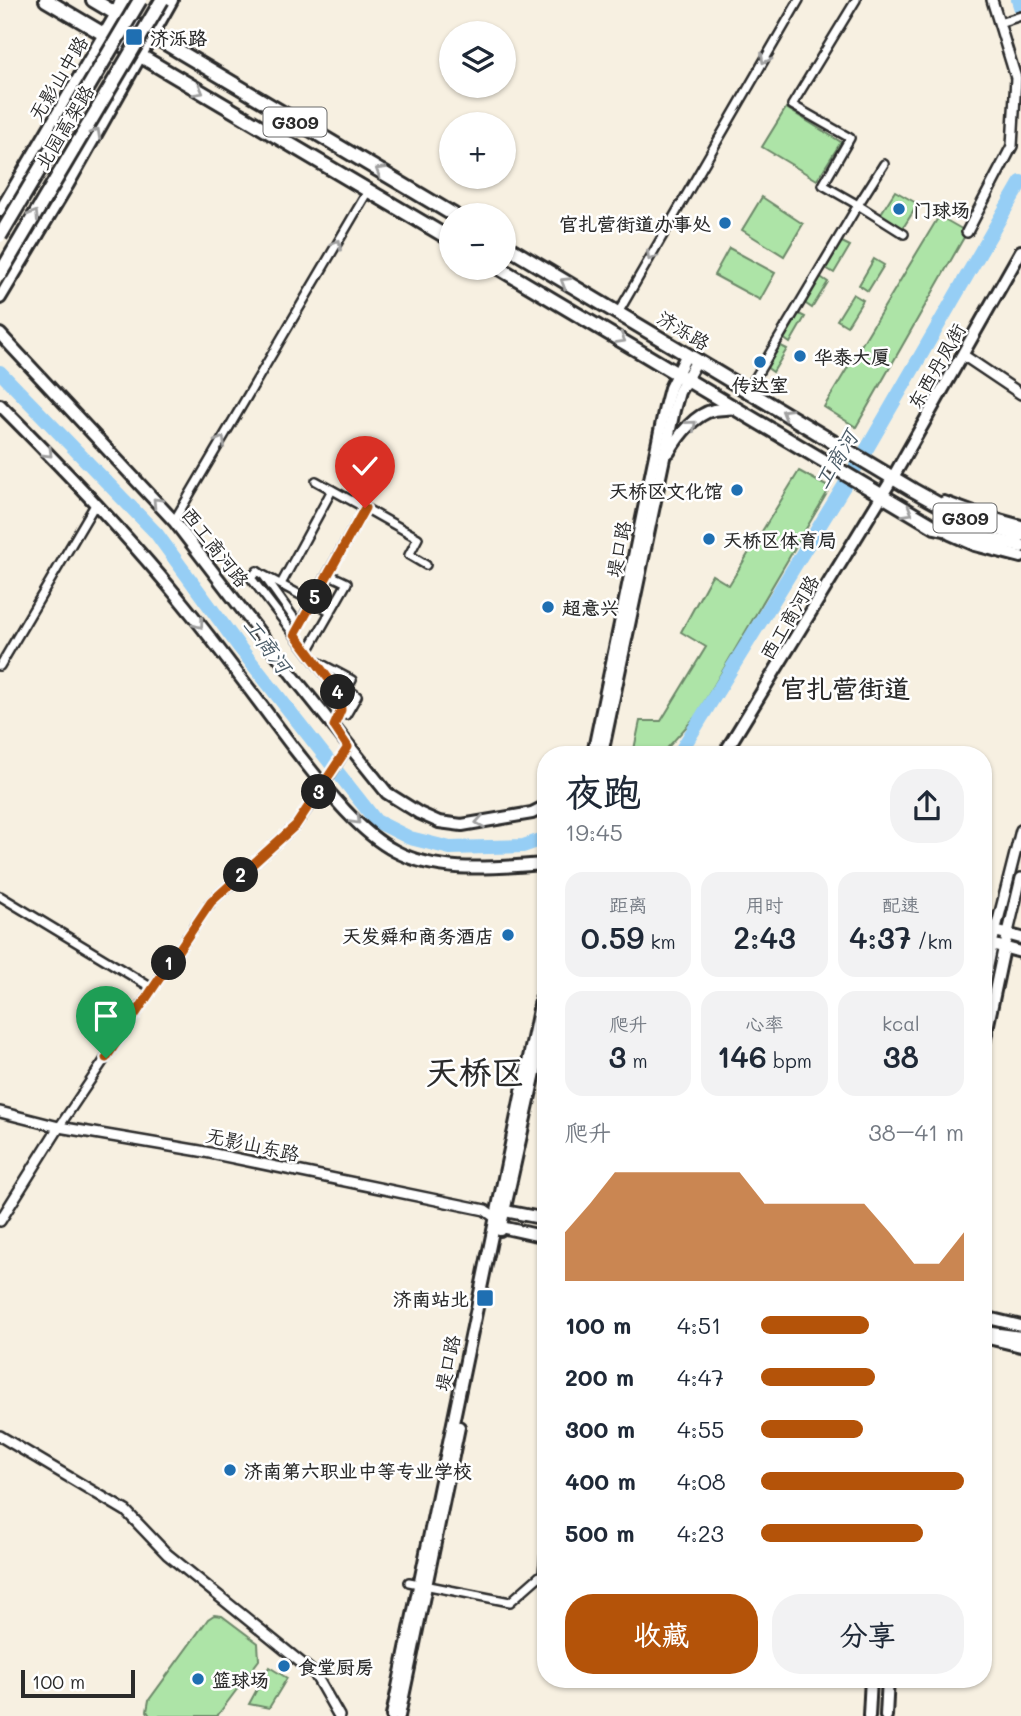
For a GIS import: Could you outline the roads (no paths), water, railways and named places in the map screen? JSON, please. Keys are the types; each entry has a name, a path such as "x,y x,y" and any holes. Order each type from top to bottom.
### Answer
{"highway":[{"name":"G309","path":"46,0 439,232"},
{"name":"G309","path":"93,0 439,206"},
{"name":"北园高架路","path":"0,236 140,0"},
{"name":"北园高架路","path":"0,274 162,0"},
{"name":"济泺路","path":"516,252 892,479"},
{"name":"济泺路","path":"516,278 737,408 881,497"},
{"name":"G309","path":"892,479 969,521 1021,535"},
{"name":"G309","path":"881,497 935,527 1021,545"}],"main road":[{"path":"116,14 121,0"},
{"path":"116,14 127,8 132,0"},
{"path":"0,298 172,0"},
{"name":"无影山中路","path":"0,211 116,14"},
{"name":"东西丹凤街","path":"881,497 1021,251"},
{"name":"西工商河路","path":"0,334 174,521 348,747 387,793 439,822 462,825 537,810"},
{"name":"堤口路","path":"595,746 664,407 692,357"},
{"name":"堤口路","path":"604,746 681,375"},
{"path":"0,405 96,503 178,596 324,785 363,828 393,850 413,860 479,868 537,865"},
{"path":"663,464 674,442 693,422 711,410 737,408"},
{"path":"913,491 974,513 1021,526"},
{"name":"西工商河路","path":"729,746 881,497"},
{"path":"935,527 975,545 1021,557"},
{"path":"992,931 1021,939"},
{"path":"992,944 1021,952"},
{"path":"992,1005 1004,948"},
{"name":"堤口路","path":"500,1219 537,1024"},
{"name":"堤口路","path":"392,1716 537,1061"},
{"path":"500,1219 537,1219"},
{"path":"500,1219 537,1233"},
{"path":"992,1319 1021,1325"},
{"path":"992,1333 1021,1337"},
{"path":"992,1339 1021,1346"},
{"name":"堤口路","path":"399,1716 422,1585"},
{"path":"869,1716 870,1688"},
{"path":"887,1716 888,1688"}],"street":[{"path":"618,313 799,0"},
{"path":"856,0 792,105 850,138 823,185 904,234"},
{"path":"967,232 1013,146 1016,78 992,0"},
{"path":"999,23 1021,16"},
{"path":"748,390 884,164"},
{"path":"174,521 368,191"},
{"path":"963,355 1021,394"},
{"path":"316,481 418,538 409,555 426,565"},
{"path":"281,584 332,490"},
{"path":"0,666 96,503"},
{"path":"295,634 365,508"},
{"path":"330,611 257,571 251,578 340,694 340,712 334,726"},
{"path":"308,651 346,583 328,574"},
{"path":"264,576 299,625"},
{"path":"315,659 352,680 348,688 357,696 346,715 340,712"},
{"path":"0,1221 211,902 296,825 348,747"},
{"path":"992,921 1021,830"},
{"path":"1004,948 1021,878"},
{"path":"0,896 152,988"},
{"name":"无影山东路","path":"0,1112 59,1128 200,1151 485,1210 500,1219"},
{"path":"0,1436 125,1511 167,1555 315,1674 339,1716"},
{"path":"422,1585 510,1602 537,1579"}],"waterway":[{"name":"工商河","path":"1018,0 1021,9"},
{"name":"工商河","path":"684,746 865,452 1021,182"},
{"name":"工商河","path":"0,372 156,533 240,648 376,821 410,838 450,848 523,846 537,841"},
{"path":"321,1676 344,1716"}],"place":[{"name":"济泺路","path":"134,37"},
{"name":"门球场","path":"899,209"},
{"name":"官扎营街道办事处","path":"725,223"},
{"name":"华泰大厦","path":"800,356"},
{"name":"传达室","path":"760,362"},
{"name":"天桥区文化馆","path":"737,490"},
{"name":"天桥区体育局","path":"709,539"},
{"name":"超意兴","path":"548,607"},
{"name":"天发舜和商务酒店","path":"508,935"},
{"name":"济南站北","path":"485,1298"},
{"name":"济南第六职业中等专业学校","path":"230,1470"},
{"name":"食堂厨房","path":"284,1666"},
{"name":"篮球场","path":"198,1679"}],"district":[{"name":"官扎营街道","path":"845,688"},
{"name":"天桥区","path":"475,1070"}]}
